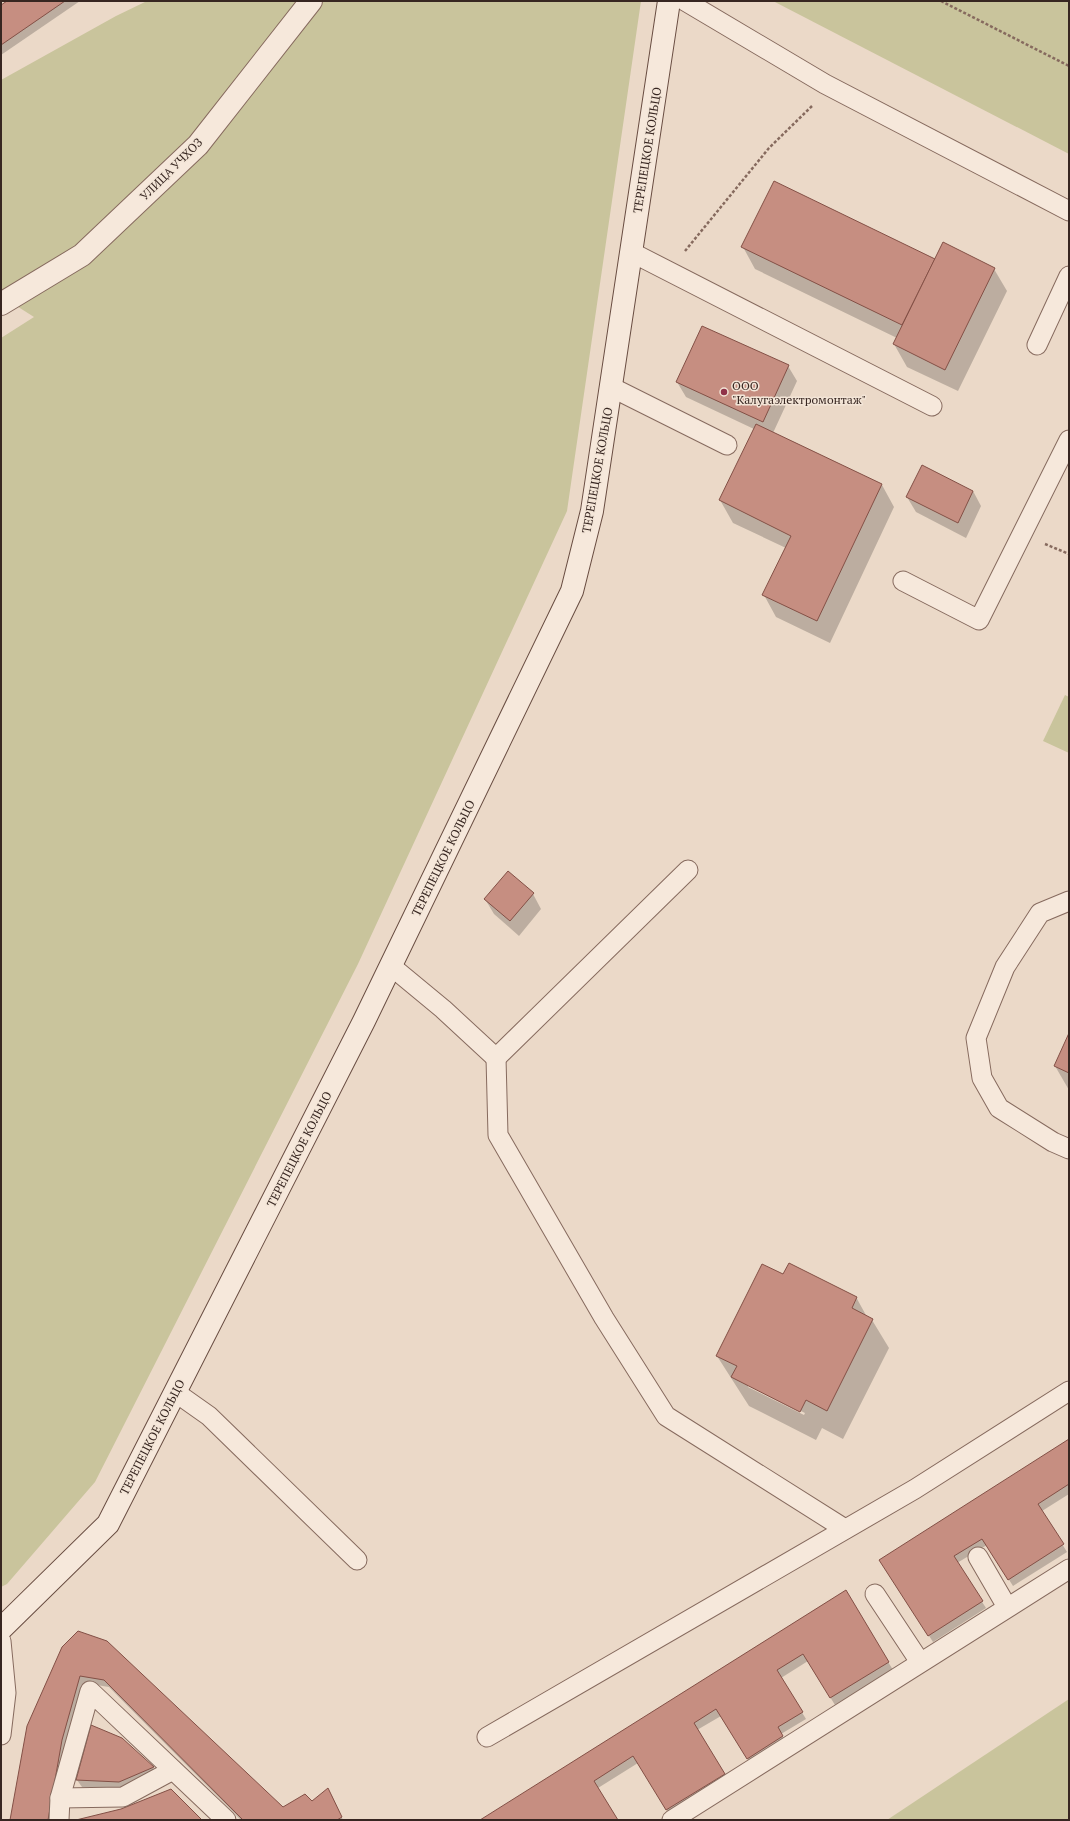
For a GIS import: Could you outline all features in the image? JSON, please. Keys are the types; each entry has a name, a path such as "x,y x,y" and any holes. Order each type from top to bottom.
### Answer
{"street":[{"name":"УЛИЦА УЧХОЗ","path":"1,304 82,255 198,145 311,1"},
{"name":"ТЕРЕПЕЦКОЕ КОЛЬЦО","path":"1,1629 108,1524 391,966 572,592 592,511 669,1"}],"lane":[{"path":"685,1 825,84 1069,211"},
{"path":"631,252 932,406"},
{"path":"1036,345 1069,276"},
{"path":"611,387 727,445"},
{"path":"902,581 979,620 1069,440"},
{"path":"496,1058 688,870"},
{"path":"1069,901 1040,913 1005,967 976,1038 982,1078 999,1108 1053,1142 1069,1148"},
{"path":"391,966 496,1058 498,1136 604,1318 666,1416 845,1529"},
{"path":"487,1737 915,1489 1069,1391"},
{"path":"175,1392 209,1416 357,1560"},
{"path":"978,1557 1007,1607"},
{"path":"672,1820 1069,1569"},
{"path":"875,1594 920,1662"},
{"path":"1,1641 6,1693 1,1734"},
{"path":"59,1820 60,1798 90,1691 226,1820"},
{"path":"60,1798 123,1797 173,1770"}],"path":[{"path":"941,1 1069,66"},
{"path":"669,271 769,148 816,102 825,84"}],"shaded area":[{"path":"147,1 641,1 567,511 358,964 95,1482 7,1584 1,1587 1,338 34,317 1,296 1,80 116,16"},
{"path":"773,1 1069,1 1069,154"},
{"path":"1065,695 1069,697 1069,753 1043,741"},
{"path":"1069,1699 1069,1820 887,1820"}],"building":[{"path":"7,1 65,1 1,45 1,5"},
{"path":"774,181 935,259 902,325 741,247"},
{"path":"943,242 995,268 945,370 893,344"},
{"path":"702,326 789,365 763,422 676,382"},
{"path":"756,424 882,484 817,621 762,595 791,536 719,500"},
{"path":"922,465 973,491 958,523 906,497"},
{"path":"508,871 534,893 510,921 484,899"},
{"path":"1069,1033 1069,1073 1054,1066"},
{"path":"789,1263 857,1297 852,1308 873,1319 827,1411 806,1400 800,1412 731,1377 737,1366 716,1356 762,1264 783,1274"},
{"path":"1069,1439 1069,1484 1038,1504 1064,1544 1008,1580 982,1539 954,1556 983,1601 928,1636 879,1560"},
{"path":"846,1590 889,1662 830,1698 803,1654 777,1670 803,1712 778,1727 783,1736 747,1759 716,1709 694,1723 725,1774 666,1810 633,1756 594,1781 618,1820 480,1820"},
{"path":"78,1631 107,1641 283,1807 305,1794 312,1801 328,1788 342,1817 337,1820 243,1820 104,1680 80,1676 62,1740 48,1820 10,1820 27,1726 62,1647"},
{"path":"91,1725 122,1738 154,1767 119,1782 76,1780"},
{"path":"171,1789 202,1820 76,1820 121,1809"}],"place":[{"name":"ООО \"Калугаэлектромонтаж\"","path":"724,392"}]}
